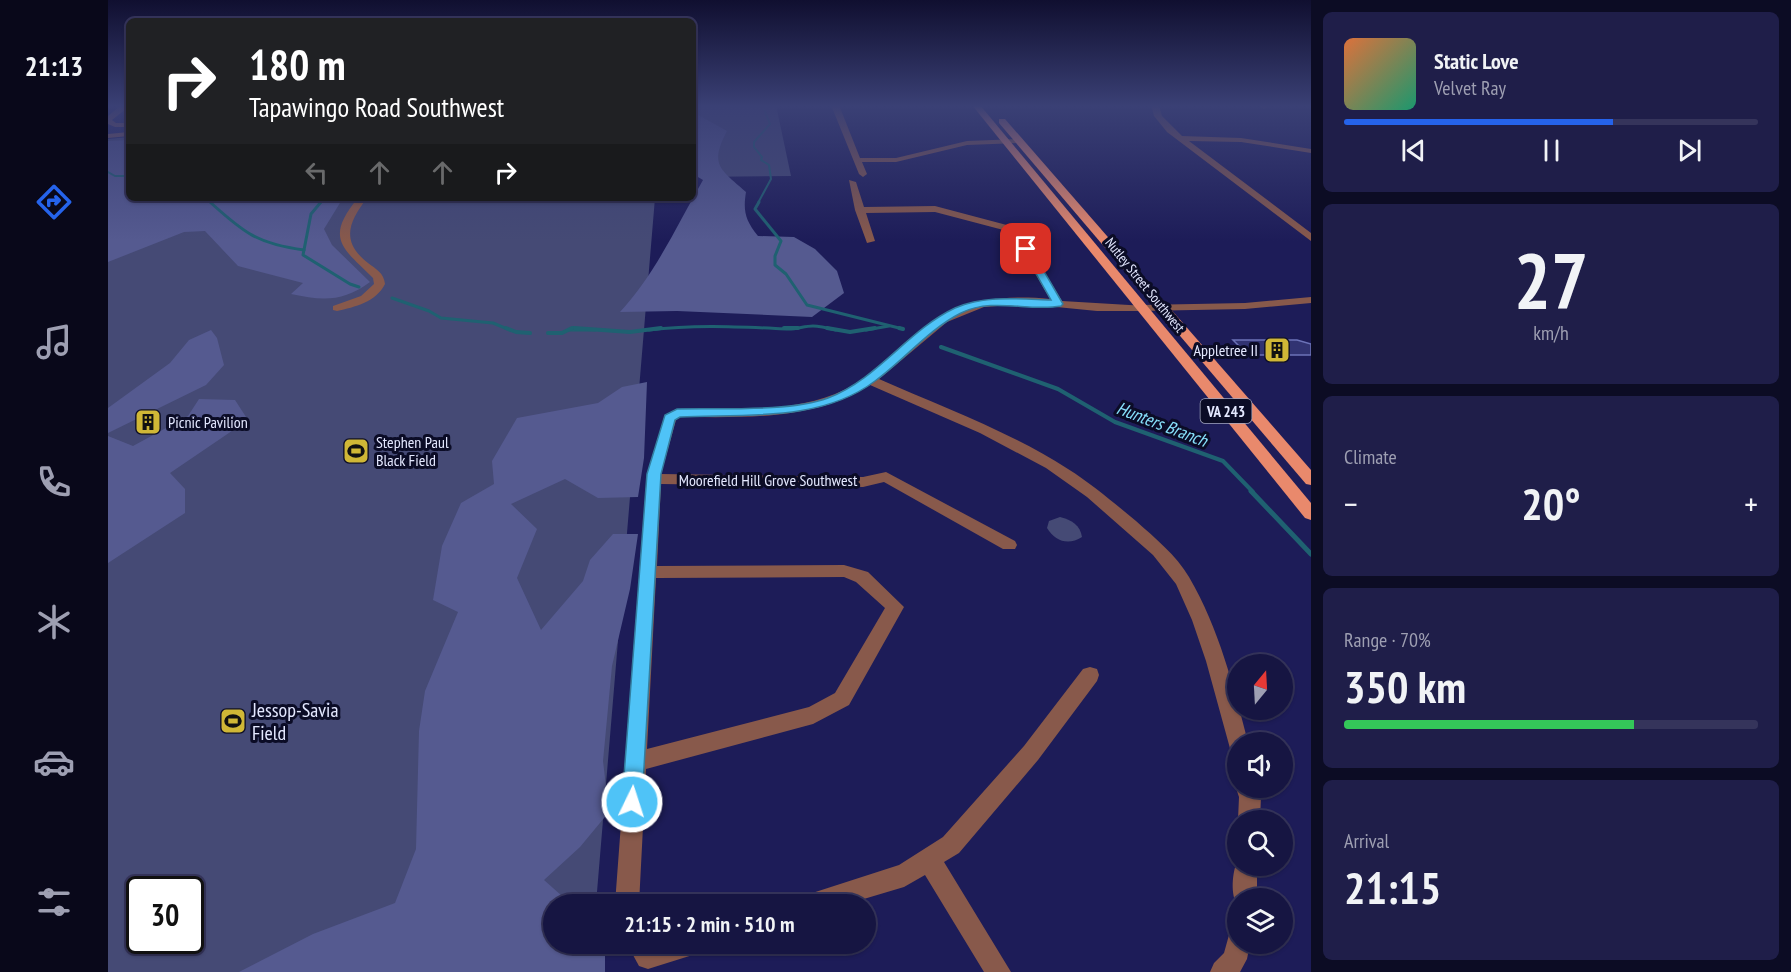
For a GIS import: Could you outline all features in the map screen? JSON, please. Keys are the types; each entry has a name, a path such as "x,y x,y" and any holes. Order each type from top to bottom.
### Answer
{"main road":[{"name":"Nutley Street Southwest","path":"1014,150 1311,514"},
{"name":"Nutley Street Southwest","path":"1027,150 1311,480"}],"street":[{"path":"853,150 863,174"},
{"path":"857,160 896,159 934,150"},
{"path":"1196,150 1311,238"},
{"path":"852,182 870,241"},
{"path":"337,308 362,300 372,294 380,281 376,274 354,257 346,243 346,222 361,201"},
{"path":"860,210 936,209 1015,230 1058,304"},
{"path":"628,894 654,479 670,418 677,413 790,409 813,406 844,396 870,380 932,328 959,310 1000,301 1162,308 1245,306 1311,300"},
{"path":"870,380 1000,438 1052,465 1107,504 1147,539 1182,579 1203,626 1227,697 1235,732"},
{"name":"Moorefield Hill Grove Southwest","path":"654,479 863,482 886,477 1009,545"},
{"path":"635,762 813,715 842,699 895,607 862,577 844,571 648,572"},
{"path":"844,894 904,875 951,845 1031,753 1090,675"},
{"path":"929,859 998,972"},
{"path":"1223,972 1235,959 1236,954"}],"shaded area":[{"path":"108,150 126,150 126,201 655,201 597,894 543,894 543,954 567,954 590,972 108,972"},
{"path":"108,150 126,150 126,201 341,201 324,229 332,245 370,282 351,293 332,298 323,299 291,294 303,283 238,266 205,231 184,232 108,262"},
{"path":"696,150 786,150 791,176 696,177"},
{"path":"696,150 719,150 720,166 746,192 746,215 758,236 794,237 815,249 837,271 844,293 812,317 677,311 620,312 655,265 691,201 696,201 696,193 703,180 696,176"},
{"path":"211,330 217,338 224,365 206,385 108,433 108,408 170,363 189,340"},
{"path":"647,382 644,458 638,497 598,498 565,479 511,504 537,529 517,578 541,630 583,581 590,560 613,534 638,534 630,589 612,666 603,761 609,812 580,847 544,880 560,894 543,894 543,954 605,954 605,972 239,972 313,934 395,903 416,849 419,731 425,691 458,612 433,600 442,546 461,503 494,484 492,461 517,418 598,403 622,387"},
{"path":"199,399 235,400 248,420 170,473 185,489 185,513 108,563 108,436 133,446 188,416"},
{"path":"1060,517 1075,524 1082,537 1067,542 1054,536 1047,528 1049,521"}],"building":[{"name":"Appletree II","path":"1233,340 1297,340 1311,344 1311,355 1248,355"}],"waterway":[{"name":"Hunters Branch","path":"757,150 762,157 761,160 769,165 771,179 758,203"},
{"path":"108,172 115,176 126,176"},
{"path":"210,202 252,235 275,244 304,250"},
{"path":"304,250 311,214 321,202"},
{"name":"Hunters Branch","path":"759,202 755,209 781,241 775,256 775,265 786,274 807,305 903,329"},
{"path":"304,250 303,255 350,284 359,287"},
{"path":"392,298 429,311 441,318 493,323 510,330"},
{"path":"797,328 813,326 836,330"},
{"path":"866,330 889,326"},
{"path":"649,330 702,327 797,328"},
{"path":"506,328 516,332 530,333"},
{"path":"548,333 562,333 572,328"},
{"path":"574,328 630,332 661,328"},
{"path":"784,328 797,328"},
{"path":"827,328 850,332 875,328"},
{"path":"569,330 595,330"},
{"name":"Hunters Branch","path":"941,347 1058,389 1115,422 1223,461 1253,492"},
{"name":"Hunters Branch","path":"1251,491 1311,554"}],"place":[{"name":"Appletree II","path":"1277,350"},
{"name":"Picnic Pavilion","path":"148,422"},
{"name":"Stephen Paul Black Field","path":"356,451"},
{"name":"Jessop-Savia Field","path":"233,721"}],"route":[{"path":"632,802 654,474 670,418 677,413 790,409 831,401 870,380 947,316 959,310 1000,301 1018,300 1058,304 1026,249"}]}
